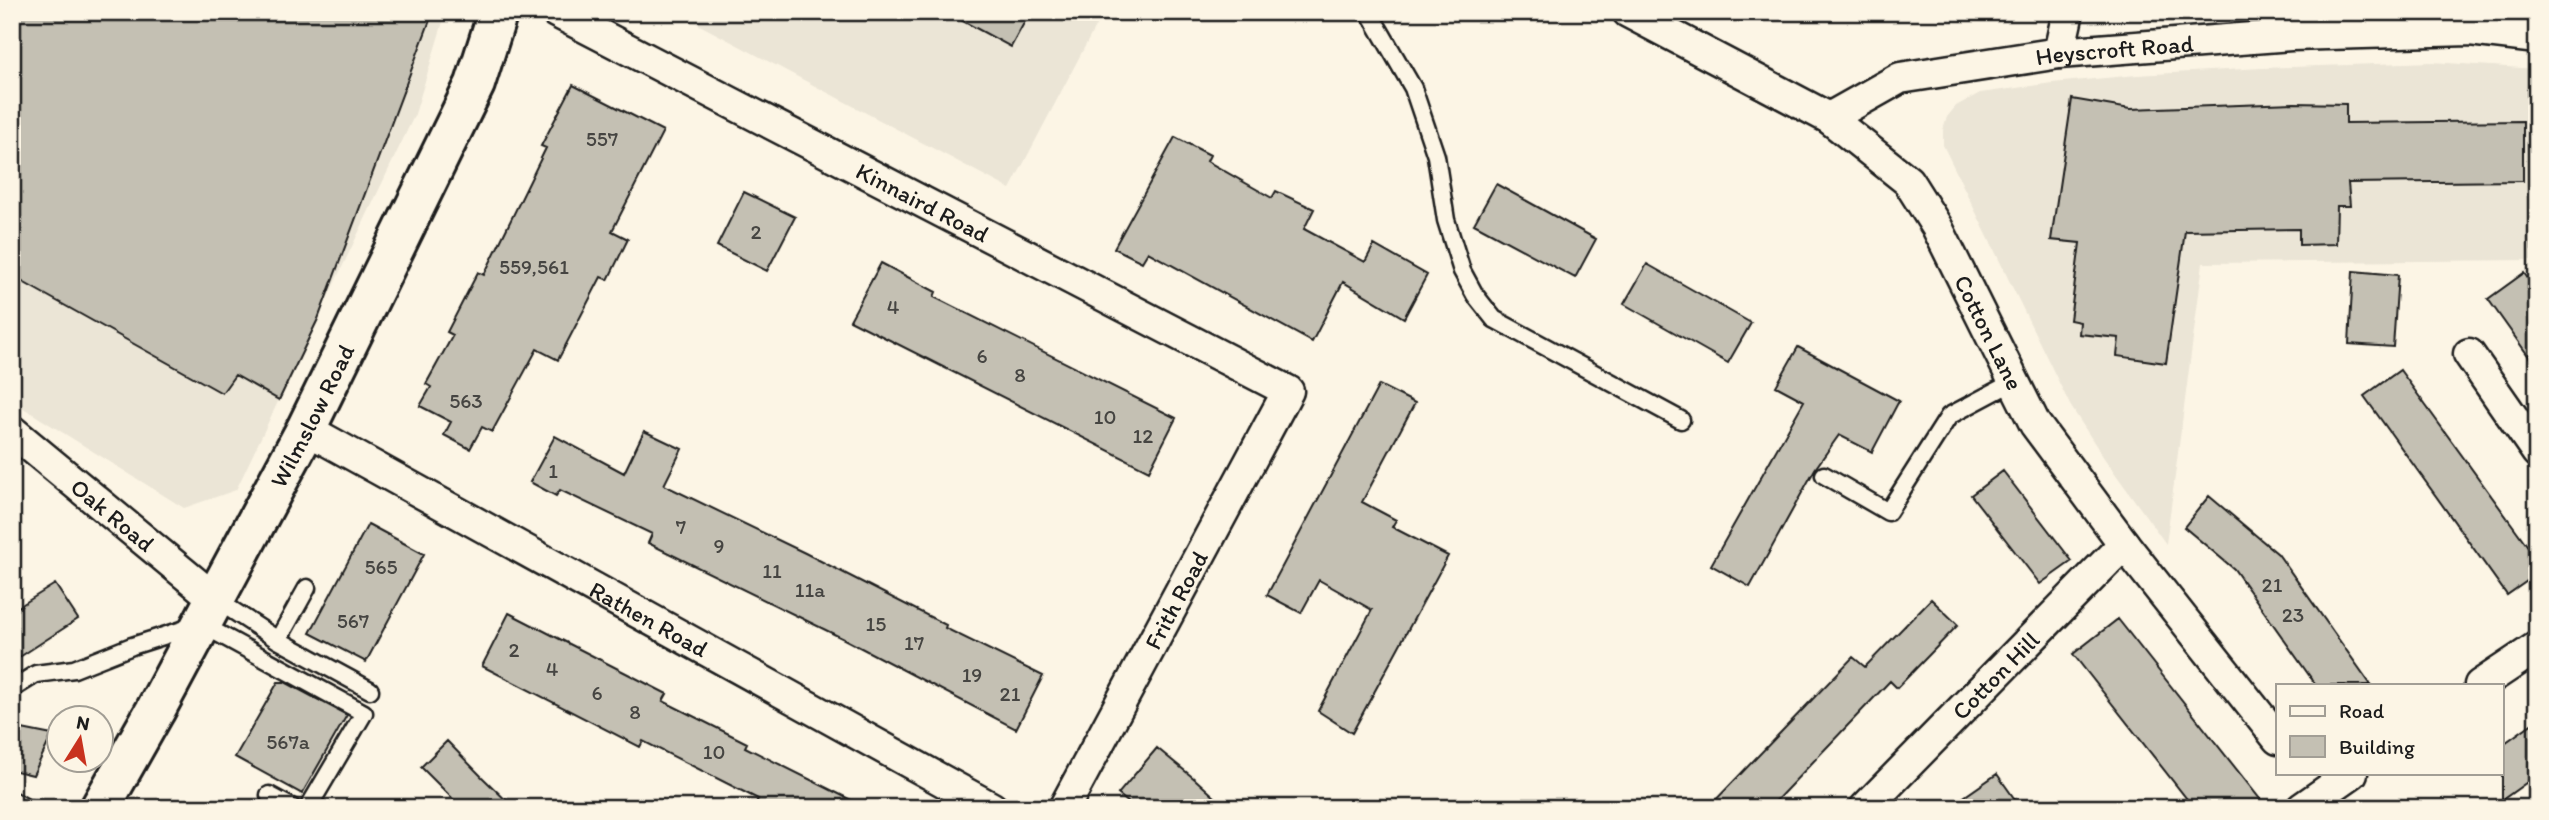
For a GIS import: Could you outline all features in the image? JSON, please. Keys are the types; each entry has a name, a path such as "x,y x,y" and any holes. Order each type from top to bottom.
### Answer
{"main road":[{"name":"Wilmslow Road","path":"100,808 306,429 475,84 498,12"}],"street":[{"name":"Kinnaird Road","path":"556,12 1288,391"},
{"name":"Cotton Lane","path":"1628,12 1829,118 1908,181 1937,227 2035,424 2123,544 2276,736"},
{"path":"2059,53 2068,12"},
{"name":"Heyscroft Road","path":"1829,118 1900,78 2059,53 2319,34 2470,30 2537,38"},
{"path":"2469,354 2537,452"},
{"name":"Frith Road","path":"1064,808 1288,391"},
{"name":"Rathen Road","path":"306,429 992,808"},
{"name":"Oak Road","path":"12,431 208,612"},
{"name":"Cotton Hill","path":"1865,808 2123,544"},
{"path":"2482,684 2537,647"},
{"path":"2314,796 2350,774"}],"lane":[{"path":"1369,12 1413,88 1436,156 1446,220 1462,271 1475,295 1494,319 1681,420"},
{"path":"1824,475 1888,512 1949,416 2013,383"},
{"path":"278,640 307,588"},
{"path":"208,612 364,713 308,808"},
{"path":"12,690 36,674 74,669 208,612 278,640 370,690"},
{"path":"269,795 293,808"},
{"path":"12,800 26,808"}],"shaded area":[{"path":"12,12 446,12 415,114 236,490 184,508 12,401"},
{"path":"675,12 1103,12 1010,189"},
{"path":"2432,62 2537,69 2537,260 2203,263 2166,544 2104,458 2070,405 1943,145 1943,130 1947,117 1956,106 1980,93 2052,83 2262,68"},
{"path":"2527,90 2537,90 2537,250 2532,250"}],"building":[{"path":"12,12 433,12 318,319 279,400 235,375 222,393 12,276"},
{"path":"946,12 1030,12 1011,47"},
{"path":"573,85 663,131 612,231 628,239 608,280 601,277 558,360 537,349 492,432 482,427 470,449 444,435 451,422 420,406 431,387 426,384 453,335 447,332 478,272 484,275 546,148 541,146"},
{"path":"2072,99 2130,109 2294,103 2346,104 2346,123 2523,121 2523,181 2348,183 2350,206 2337,206 2336,244 2299,245 2299,229 2185,231 2166,363 2117,356 2119,338 2079,334 2080,322 2070,320 2080,243 2051,240"},
{"path":"1175,137 1210,155 1207,161 1272,198 1276,191 1314,209 1304,229 1365,262 1374,245 1427,275 1404,318 1343,282 1312,342 1148,252 1142,262 1114,248"},
{"path":"1496,184 1596,239 1575,278 1474,224"},
{"path":"744,192 795,217 767,271 717,246"},
{"path":"881,263 936,292 934,297 1176,418 1149,471 850,320"},
{"path":"1647,264 1751,323 1728,363 1624,304"},
{"path":"2353,271 2398,275 2393,347 2349,344"},
{"path":"2524,273 2537,291 2537,368 2488,299"},
{"path":"1798,347 1899,401 1872,452 1839,435 1815,469 1750,587 1711,565 1804,401 1776,386"},
{"path":"2400,370 2537,559 2537,574 2507,595 2364,396"},
{"path":"1379,385 1415,403 1362,502 1396,520 1392,527 1448,556 1352,733 1318,711 1372,610 1319,580 1301,613 1267,595"},
{"path":"644,431 682,449 664,485 805,553 946,625 945,628 1043,676 1016,729 844,639 648,543 652,534 560,490 556,496 530,482 555,436 624,473"},
{"path":"2003,471 2072,561 2040,584 1971,495"},
{"path":"2209,496 2278,554 2370,684 2315,684 2234,569 2184,527"},
{"path":"368,524 424,554 366,662 310,633"},
{"path":"55,584 78,619 12,662 12,611"},
{"path":"1931,599 1958,625 1897,688 1890,681 1769,808 1708,808 1853,657 1865,667"},
{"path":"509,613 667,694 663,701 747,743 745,747 867,808 753,808 758,799 643,741 640,747 482,666"},
{"path":"2118,619 2267,808 2194,808 2073,654"},
{"path":"278,682 285,682 347,715 302,794 235,757"},
{"path":"2537,720 2537,775 2502,800 2504,774 2504,744"},
{"path":"12,727 46,734 46,748 33,775 12,770"},
{"path":"447,741 514,808 462,808 421,767"},
{"path":"1157,748 1227,808 1135,808 1118,794"},
{"path":"1997,774 2021,808 1948,808"}]}
